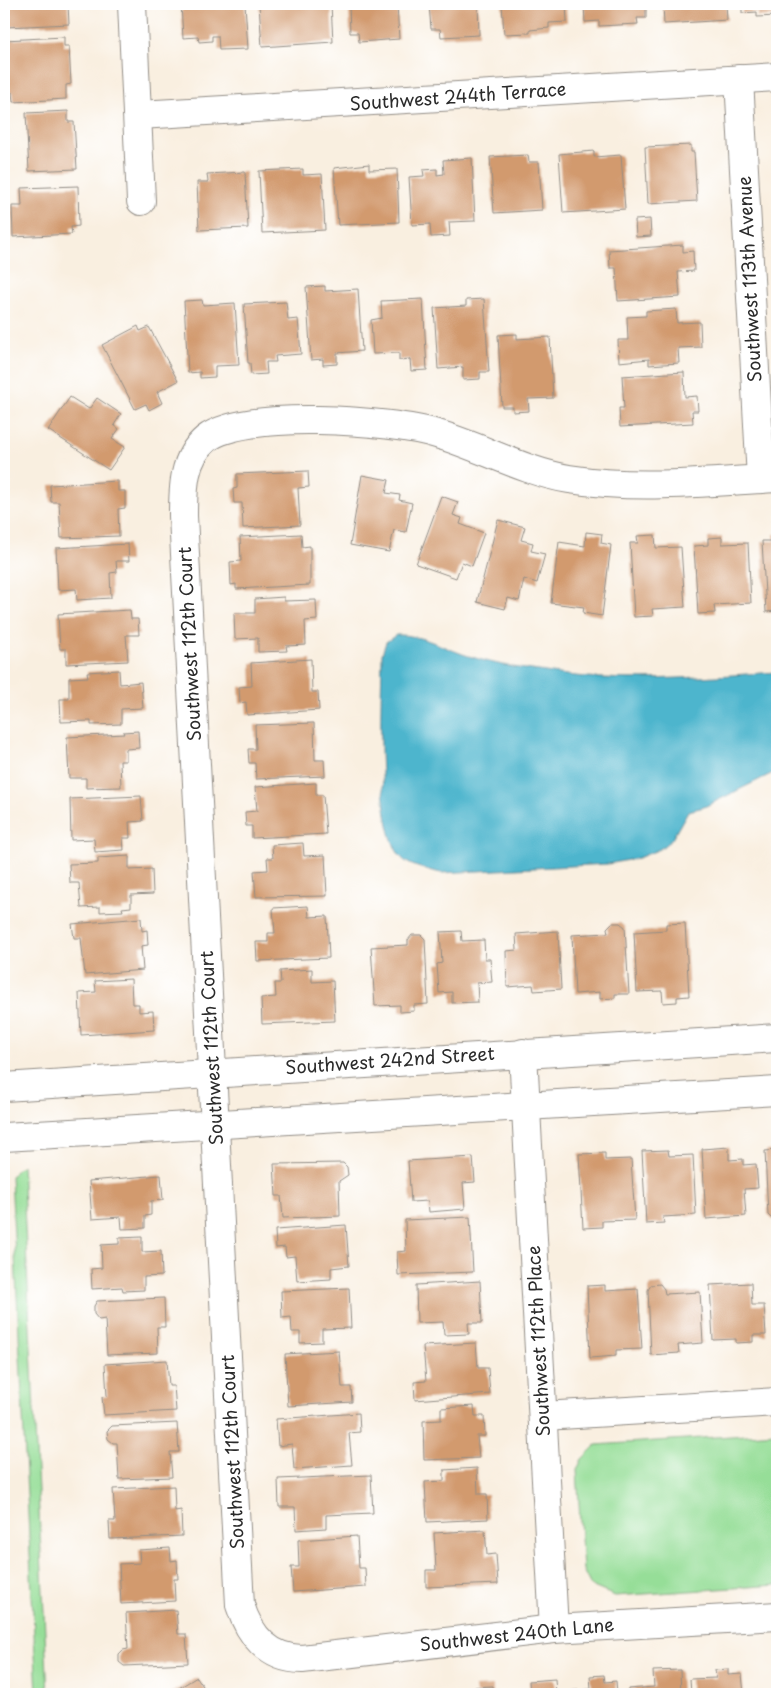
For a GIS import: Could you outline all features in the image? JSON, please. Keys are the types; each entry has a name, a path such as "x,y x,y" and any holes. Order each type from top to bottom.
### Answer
{"street":[{"path":"132,4 141,201"},
{"name":"Southwest 244th Terrace","path":"138,115 777,77"},
{"name":"Southwest 113th Avenue","path":"739,79 769,478"},
{"name":"Southwest 112th Court","path":"262,1644 251,1633 240,1605 184,516 186,473 190,460 197,449 215,433 242,424 354,421 413,427 446,437 532,470 576,480 642,486 769,478"},
{"name":"Southwest 242nd Street","path":"4,1087 777,1038"},
{"name":"Southwest 112th Place","path":"523,1053 554,1629"},
{"path":"4,1137 777,1091"},
{"path":"543,1416 777,1402"},
{"name":"Southwest 240th Lane","path":"262,1644 280,1656 302,1659 554,1629 777,1616"}],"green space":[{"path":"22,1165 48,1694 37,1694 11,1176"},
{"path":"777,1433 777,1585 615,1596 591,1586 583,1570 577,1470 582,1459 596,1445"}],"water":[{"path":"396,635 416,637 497,664 522,669 598,678 658,679 777,672 777,771 704,807 688,811 672,839 660,849 638,858 608,864 441,873 418,867 405,861 395,847 388,824 384,796 381,731 382,654 386,642"}],"building":[{"path":"5,4 68,4 69,24 6,27"},
{"path":"181,4 245,4 248,49 219,50 218,36 212,36 212,41 199,42 198,37 183,38"},
{"path":"259,4 331,4 333,42 262,47"},
{"path":"349,4 397,4 399,39 359,42 358,33 350,33"},
{"path":"429,4 478,4 479,35 441,37 440,29 431,29"},
{"path":"502,4 566,4 567,22 549,23 549,28 530,30 530,33 504,34"},
{"path":"584,4 646,4 646,18 637,18 638,24 599,26 599,21 585,22"},
{"path":"663,4 726,4 727,20 664,24"},
{"path":"742,4 777,4 777,16 757,17 757,12 742,13"},
{"path":"64,37 64,46 69,46 71,84 66,85 66,99 13,102 12,92 7,93 4,40"},
{"path":"68,111 68,122 74,122 77,169 29,171 26,113"},
{"path":"691,145 691,152 694,152 697,201 648,204 645,147"},
{"path":"594,151 594,157 621,155 625,209 563,213 559,154"},
{"path":"528,155 529,162 539,162 542,210 494,213 490,157"},
{"path":"472,158 475,221 449,222 450,236 431,237 430,224 412,225 409,177 424,176 423,170 437,169 437,175 444,174 443,160"},
{"path":"369,164 369,170 397,169 399,222 338,225 334,168"},
{"path":"303,169 303,175 322,174 325,230 262,233 259,171"},
{"path":"245,172 248,228 199,230 197,182 208,182 207,174"},
{"path":"78,186 79,226 71,227 72,234 13,237 12,206 22,206 21,188"},
{"path":"650,219 651,236 636,237 635,220"},
{"path":"683,245 683,252 693,251 694,271 678,272 680,297 618,301 616,268 610,268 609,250"},
{"path":"325,286 325,291 358,289 362,351 337,353 337,364 323,365 323,359 311,360 306,287"},
{"path":"423,299 427,370 411,371 410,359 399,360 399,353 373,354 371,320 382,318 381,301"},
{"path":"484,299 489,372 480,372 480,379 463,380 463,367 438,369 434,308 466,306 466,300"},
{"path":"202,300 203,305 235,303 239,365 215,366 215,377 200,378 200,372 188,373 184,301"},
{"path":"286,302 288,320 298,319 301,354 275,356 276,362 266,362 267,374 251,375 250,363 248,363 244,304"},
{"path":"676,309 677,323 700,322 701,347 678,348 679,363 649,365 649,359 619,362 618,340 628,340 627,317 646,316 646,311"},
{"path":"138,326 140,331 149,327 178,381 157,392 162,403 149,410 146,404 135,409 102,345"},
{"path":"517,334 517,339 550,337 553,398 528,399 529,411 513,412 513,407 502,407 498,335"},
{"path":"684,372 685,397 697,396 698,411 692,411 693,423 620,427 619,408 624,408 622,376"},
{"path":"70,397 89,409 97,398 121,414 114,425 119,429 112,439 125,447 109,470 48,430"},
{"path":"308,471 309,487 298,488 300,525 243,528 242,503 234,503 233,489 237,488 237,474"},
{"path":"362,475 389,480 386,493 400,495 399,500 412,503 406,532 394,530 389,552 350,545"},
{"path":"118,481 118,491 125,491 125,508 118,509 119,536 61,538 59,502 51,502 50,485"},
{"path":"441,496 458,502 453,515 462,518 460,524 484,533 472,566 462,562 456,578 416,564"},
{"path":"498,520 525,527 521,540 533,543 531,551 545,554 537,583 524,579 519,601 508,598 505,609 477,602"},
{"path":"586,532 602,534 601,543 611,545 602,616 583,613 584,607 551,603 559,542 585,546"},
{"path":"301,534 302,547 310,546 310,585 236,589 236,584 231,585 230,562 241,561 240,537"},
{"path":"774,534 777,534 777,611 766,612 762,541 775,541"},
{"path":"655,535 656,548 681,547 685,607 652,609 653,616 634,617 630,543 638,543 637,536"},
{"path":"722,537 722,544 748,543 751,603 714,605 715,613 698,614 694,546 708,545 708,538"},
{"path":"128,544 129,561 116,561 117,572 110,573 111,598 77,600 76,589 58,590 56,548"},
{"path":"284,597 284,601 316,600 317,620 305,621 306,645 286,646 287,651 258,652 258,638 235,639 234,613 255,613 255,599"},
{"path":"130,610 131,619 138,619 139,635 126,635 128,661 66,664 66,649 60,649 58,614"},
{"path":"311,659 312,692 318,692 319,710 247,715 246,702 240,703 239,687 252,686 251,663"},
{"path":"119,670 120,684 141,682 143,708 121,709 121,724 91,725 91,721 61,722 60,699 69,699 69,678 88,677 87,672"},
{"path":"314,723 315,760 324,760 325,776 256,779 255,763 249,763 248,749 256,749 255,725"},
{"path":"138,731 139,748 126,749 126,761 120,761 121,787 86,788 86,778 69,778 67,737 124,734 123,732"},
{"path":"316,783 316,795 323,795 326,834 252,838 252,826 246,826 245,812 257,811 255,787"},
{"path":"141,796 143,821 129,822 130,838 123,838 124,850 95,852 94,839 71,840 70,799"},
{"path":"303,843 304,856 325,855 327,896 256,897 254,871 268,870 267,858 273,858 272,845"},
{"path":"129,856 129,870 152,869 153,894 131,895 131,907 122,908 123,911 100,912 100,907 81,908 79,883 70,883 69,864 98,863 98,858"},
{"path":"308,906 309,917 327,916 329,958 257,961 256,942 268,942 268,933 275,933 273,908"},
{"path":"141,918 142,931 147,930 148,945 141,946 143,970 85,975 81,938 74,938 72,924"},
{"path":"612,923 620,923 625,927 629,994 615,994 615,998 600,999 600,992 575,994 572,935 608,933 607,928"},
{"path":"685,923 689,996 677,997 677,1002 663,1003 662,991 637,992 634,932 666,930 666,924"},
{"path":"461,931 462,941 484,940 485,959 490,959 492,982 477,983 478,1002 452,1003 452,992 439,993 437,964 442,963 440,932"},
{"path":"558,931 561,989 534,991 533,985 507,987 506,951 517,950 516,934"},
{"path":"412,935 421,935 425,939 428,1004 414,1005 414,1011 400,1012 400,1005 375,1006 371,947 408,945 408,940"},
{"path":"312,969 312,982 333,981 335,1021 262,1024 261,998 276,997 275,983 281,983 280,971"},
{"path":"131,979 132,1004 139,1004 139,1012 153,1011 154,1030 81,1035 79,993 96,992 95,981"},
{"path":"729,1147 729,1160 743,1159 743,1165 756,1164 758,1188 744,1189 746,1216 706,1219 702,1149"},
{"path":"668,1150 669,1156 693,1155 696,1215 663,1217 664,1223 646,1224 642,1151"},
{"path":"777,1150 777,1219 773,1220 768,1215 765,1151"},
{"path":"605,1153 605,1160 631,1159 635,1220 602,1221 602,1227 583,1228 579,1154"},
{"path":"473,1157 475,1182 463,1183 465,1209 429,1212 428,1201 411,1202 408,1161"},
{"path":"343,1163 347,1167 348,1175 339,1181 340,1216 283,1218 281,1196 276,1196 274,1164"},
{"path":"161,1175 163,1200 151,1201 151,1215 145,1216 145,1228 122,1229 121,1217 92,1219 89,1181"},
{"path":"470,1217 473,1272 398,1275 397,1252 406,1251 405,1220"},
{"path":"346,1225 349,1266 331,1268 331,1279 297,1281 295,1256 286,1257 285,1247 276,1248 275,1230"},
{"path":"142,1237 142,1252 161,1251 162,1276 144,1277 144,1290 123,1291 122,1287 92,1289 91,1269 102,1268 101,1245 119,1244 119,1238"},
{"path":"772,1275 777,1275 777,1341 776,1341"},
{"path":"480,1281 482,1323 468,1323 469,1334 444,1335 443,1322 417,1323 416,1285"},
{"path":"751,1283 752,1305 764,1305 766,1335 753,1335 753,1342 736,1343 736,1339 713,1340 710,1285"},
{"path":"660,1284 665,1294 700,1292 703,1343 678,1345 679,1353 651,1355 648,1290 651,1285"},
{"path":"605,1285 605,1291 638,1289 642,1349 616,1350 616,1356 590,1358 587,1286"},
{"path":"349,1288 351,1328 322,1329 322,1342 300,1343 300,1332 292,1332 291,1317 282,1318 281,1291"},
{"path":"164,1298 165,1327 157,1327 158,1353 107,1355 105,1319 99,1320 94,1314 94,1306 97,1301"},
{"path":"476,1343 478,1368 488,1368 490,1394 415,1400 414,1382 426,1381 423,1346"},
{"path":"339,1351 342,1387 351,1387 352,1402 288,1406 285,1354"},
{"path":"167,1360 169,1386 174,1386 176,1411 104,1415 102,1397 107,1396 105,1364"},
{"path":"474,1406 475,1416 484,1416 485,1436 477,1436 479,1458 424,1460 423,1421 441,1420 441,1408"},
{"path":"359,1413 360,1432 349,1433 352,1465 294,1469 292,1444 278,1446 276,1419"},
{"path":"177,1423 179,1452 170,1452 172,1477 119,1479 117,1443 113,1443 108,1439 107,1431 112,1426"},
{"path":"477,1468 478,1494 487,1494 488,1519 427,1522 425,1482 444,1481 444,1470"},
{"path":"371,1475 373,1513 326,1515 326,1528 296,1530 295,1507 279,1507 278,1479"},
{"path":"174,1486 175,1511 181,1510 182,1536 110,1539 109,1521 115,1521 113,1489"},
{"path":"485,1530 487,1555 496,1554 498,1584 426,1587 426,1570 436,1570 434,1533"},
{"path":"357,1536 359,1568 365,1568 366,1587 293,1592 291,1567 299,1567 298,1540"},
{"path":"170,1548 171,1561 177,1560 178,1579 174,1579 175,1601 121,1604 119,1564 140,1563 139,1550"},
{"path":"176,1610 178,1634 186,1634 188,1663 124,1666 119,1662 119,1654 123,1650 128,1649 126,1613"},
{"path":"728,1669 728,1675 742,1674 744,1694 691,1694 690,1679 716,1678 715,1670"},
{"path":"680,1670 681,1694 628,1694 628,1689 654,1687 653,1671"},
{"path":"604,1675 605,1682 616,1681 617,1694 566,1694 565,1691 591,1689 590,1676"},
{"path":"197,1677 208,1694 169,1694"},
{"path":"555,1679 556,1694 530,1694 529,1681"},
{"path":"493,1686 493,1694 476,1694 475,1687"}]}
